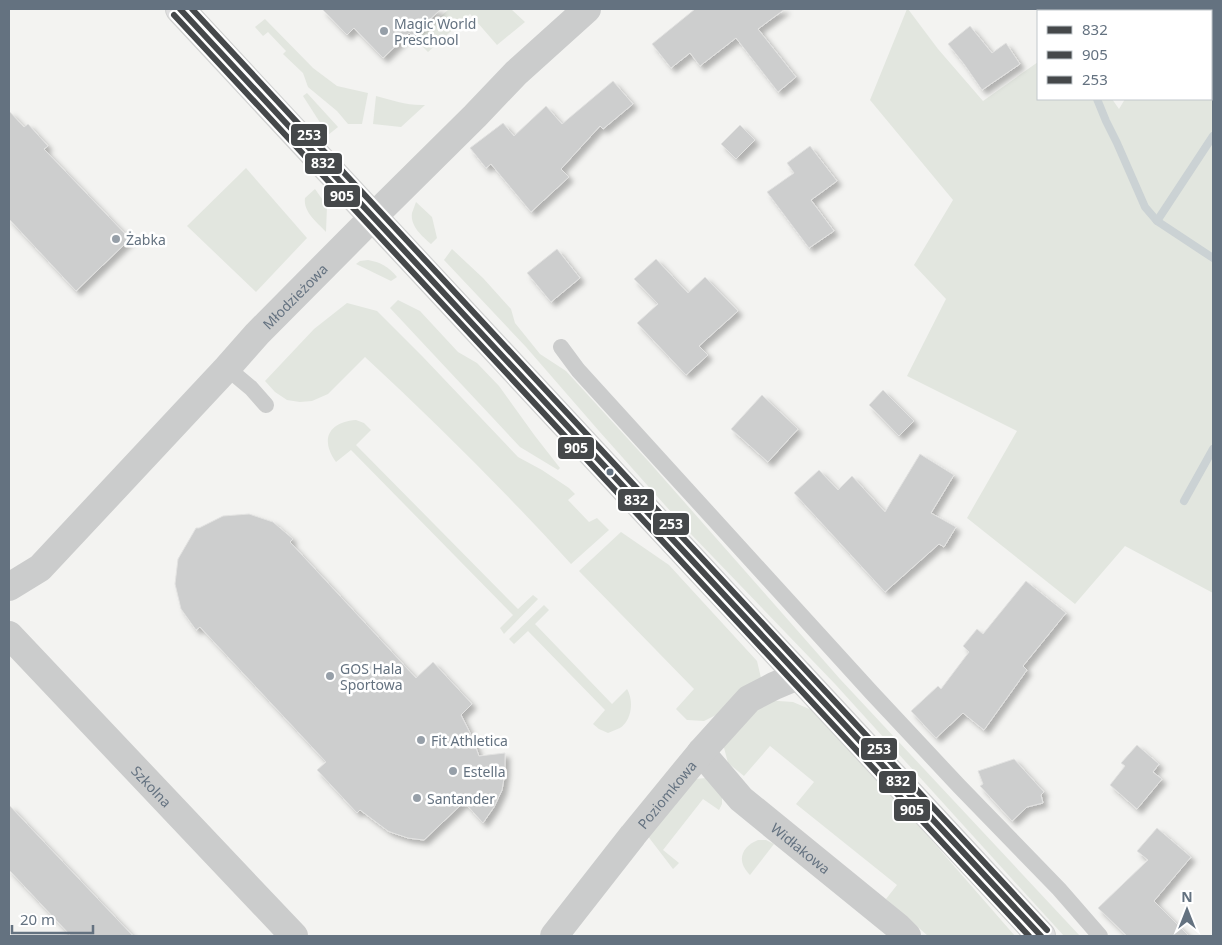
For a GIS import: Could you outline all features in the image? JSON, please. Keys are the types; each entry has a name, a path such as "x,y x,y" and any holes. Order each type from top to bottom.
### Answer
{"main road":[{"path":"180,9 1042,936"}],"street":[{"name":"Młodzieżowa","path":"9,587 40,568 257,334 516,74 587,9"},
{"name":"Szkolna","path":"9,635 294,936"},
{"name":"Poziomkowa","path":"554,936 701,752 749,698 800,675"},
{"name":"Widłakowa","path":"701,752 741,799 907,936"}],"lane":[{"path":"561,347 578,370 872,693 958,786 1059,889 1100,936"},
{"path":"227,368 251,388 266,405"}],"shaded area":[{"path":"449,9 511,9 525,22 497,45 470,14 428,52 415,39"},
{"path":"908,9 938,49 983,101 1037,63 1037,100 1113,100 1119,109 1124,100 1212,100 1212,10 1168,10 1213,9 1213,593 1125,546 1075,604 967,518 1017,431 907,376 946,299 914,265 953,200 870,100"},
{"path":"265,19 313,68 337,86 368,93 362,124 348,124 337,111 308,87 303,73 283,54 286,51 268,32 263,36 255,27"},
{"path":"307,93 338,127 328,135 303,96"},
{"path":"376,96 406,104 425,105 401,127 373,124"},
{"path":"246,168 307,238 256,292 187,226"},
{"path":"315,189 327,206 326,232 306,208 305,198"},
{"path":"416,202 432,217 437,238 431,244 417,230 413,222 412,213"},
{"path":"452,249 483,278 511,309 515,323 540,354 566,371 650,463 840,679 1080,936 1064,936 835,684 688,531 526,347 444,260"},
{"path":"368,260 391,270 397,277 391,281 356,264 360,261"},
{"path":"398,300 420,311 458,352 477,363 499,386 560,468 558,470 520,447 390,308"},
{"path":"347,303 377,311 518,457 569,488 575,494 568,500 589,522 597,518 609,530 571,564 470,458 365,357 328,394 312,401 287,400 275,392 265,381 314,329"},
{"path":"356,420 364,423 371,430 356,445 518,609 533,595 538,599 504,634 500,628 513,615 351,450 336,462 328,446 330,434 333,428 339,424"},
{"path":"621,532 669,565 757,661 761,678 720,713 704,721 687,720 676,709 694,689 579,571"},
{"path":"544,605 549,610 535,624 612,704 627,689 631,699 631,710 624,725 620,728 608,733 593,724 605,710 528,631 514,644 509,639"},
{"path":"764,700 793,702 814,711 900,804 1015,936 928,936 886,899 897,885 796,804 814,782 770,746 744,776 728,763 722,740"},
{"path":"706,778 722,796 722,804 719,810 703,799 663,850 679,863 673,869 647,835 695,779"},
{"path":"758,840 766,840 774,844 750,875 743,865 742,855 748,846"}],"building":[{"path":"322,9 441,9 412,36 409,33 383,58 354,28 347,35"},
{"path":"695,9 785,9 758,29 796,77 778,92 736,38 700,66 690,53 671,68 652,44"},
{"path":"970,26 992,53 1006,43 1020,64 982,90 948,44"},
{"path":"613,81 633,104 603,129 600,126 561,169 569,177 531,212 491,164 486,168 470,148 503,123 514,136 546,106 562,124"},
{"path":"9,111 24,127 28,124 48,146 44,149 130,239 76,291 9,219"},
{"path":"740,125 755,140 736,159 721,144"},
{"path":"810,146 837,181 811,200 834,231 809,248 767,192 794,173 787,163"},
{"path":"557,249 580,278 551,302 527,273"},
{"path":"656,259 688,293 705,277 738,311 699,346 708,355 686,375 637,323 658,304 634,279"},
{"path":"883,390 914,421 899,436 869,405"},
{"path":"762,395 798,429 768,462 731,429"},
{"path":"920,454 954,475 931,513 956,527 944,547 939,544 885,592 794,493 819,470 838,490 852,476 885,512"},
{"name":"GOS Hala Sportowa","path":"249,514 273,522 293,539 290,542 416,678 433,662 472,704 461,715 479,756 505,753 505,772 502,790 494,807 483,823 464,802 424,840 408,838 388,831 360,810 357,813 317,770 326,762 200,627 196,630 181,609 175,584 178,559 196,528 223,516"},
{"path":"1026,581 1066,613 1023,666 1027,670 984,730 963,713 936,738 911,711 938,686 941,689 969,652 963,646 977,629 983,634"},
{"path":"1137,745 1159,764 1153,772 1162,779 1137,809 1110,785 1125,766 1121,763"},
{"path":"1014,759 1044,792 1041,795 1043,803 1027,807 1012,821 980,786 983,784 978,771"},
{"path":"9,805 133,936 71,936 9,870"},
{"path":"1157,828 1191,857 1154,901 1189,936 1127,936 1098,908 1148,860 1137,851"}],"waterway":[{"path":"1097,100 1145,207 1157,221 1213,258"},
{"path":"1157,221 1213,136"},
{"path":"1184,501 1213,449"}],"transit line":[{"name":"832","path":"180,9 1041,936"},
{"name":"253","path":"192,9 1047,930"},
{"name":"905","path":"174,15 1029,936"}],"place":[{"name":"Magic World Preschool","path":"384,31"},
{"name":"Żabka","path":"116,239"},
{"name":"GOS Hala Sportowa","path":"330,676"},
{"name":"Fit Athletica","path":"421,740"},
{"name":"Estella","path":"453,771"},
{"name":"Santander","path":"417,798"}]}
